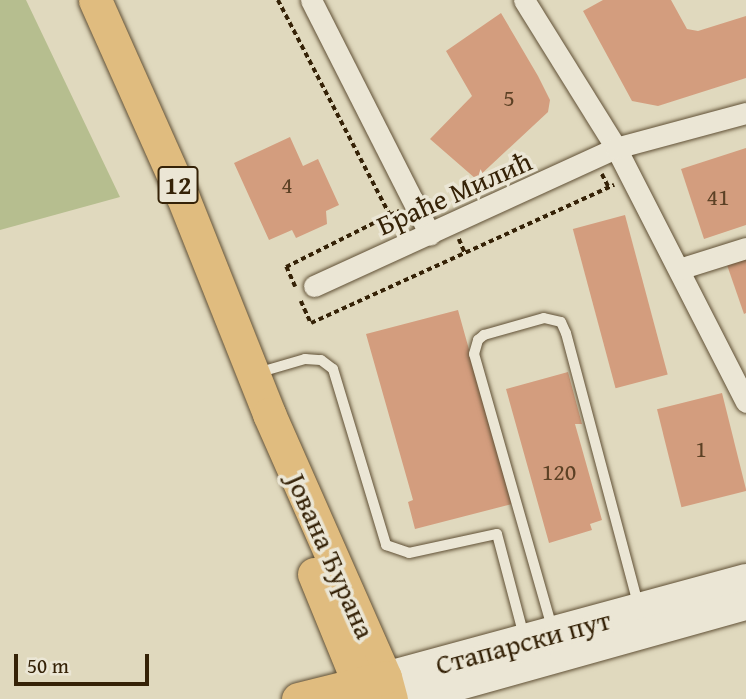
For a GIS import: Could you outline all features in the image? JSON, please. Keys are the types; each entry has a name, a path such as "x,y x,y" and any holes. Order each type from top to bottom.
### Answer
{"main road":[{"name":"Јована Ђурана","path":"95,0 182,195 268,370 269,414 283,490 382,692"},
{"name":"Стапарски пут","path":"382,692 540,638 746,579"},
{"name":"Стапарски пут","path":"298,699 382,692 746,605"}],"street":[{"path":"311,0 430,235"},
{"path":"524,0 616,148 746,402"},
{"name":"Браће Милић","path":"313,286 616,148 746,113"},
{"path":"679,269 746,248"}],"lane":[{"path":"540,638 474,354 478,340 484,335 544,318 561,322 566,333 640,610"},
{"path":"268,370 312,359 333,369 386,545 409,553 485,534 501,538 540,638"}],"green space":[{"path":"0,0 26,0 120,197 0,230"}],"building":[{"path":"603,0 671,0 687,29 698,31 746,16 746,78 658,106 632,101 583,11"},
{"path":"501,13 550,100 548,112 476,179 430,139 472,96 446,51"},
{"path":"290,137 303,166 318,159 339,205 326,211 327,224 296,238 292,230 269,240 234,163"},
{"path":"746,148 746,225 704,239 681,169"},
{"path":"625,215 668,374 616,388 573,229"},
{"path":"746,259 746,313 744,314 727,265"},
{"path":"458,310 512,504 415,529 408,502 413,500 366,334"},
{"path":"568,372 582,424 575,424 602,520 590,524 592,530 549,543 506,389"},
{"path":"722,393 746,491 681,507 657,409"}]}
